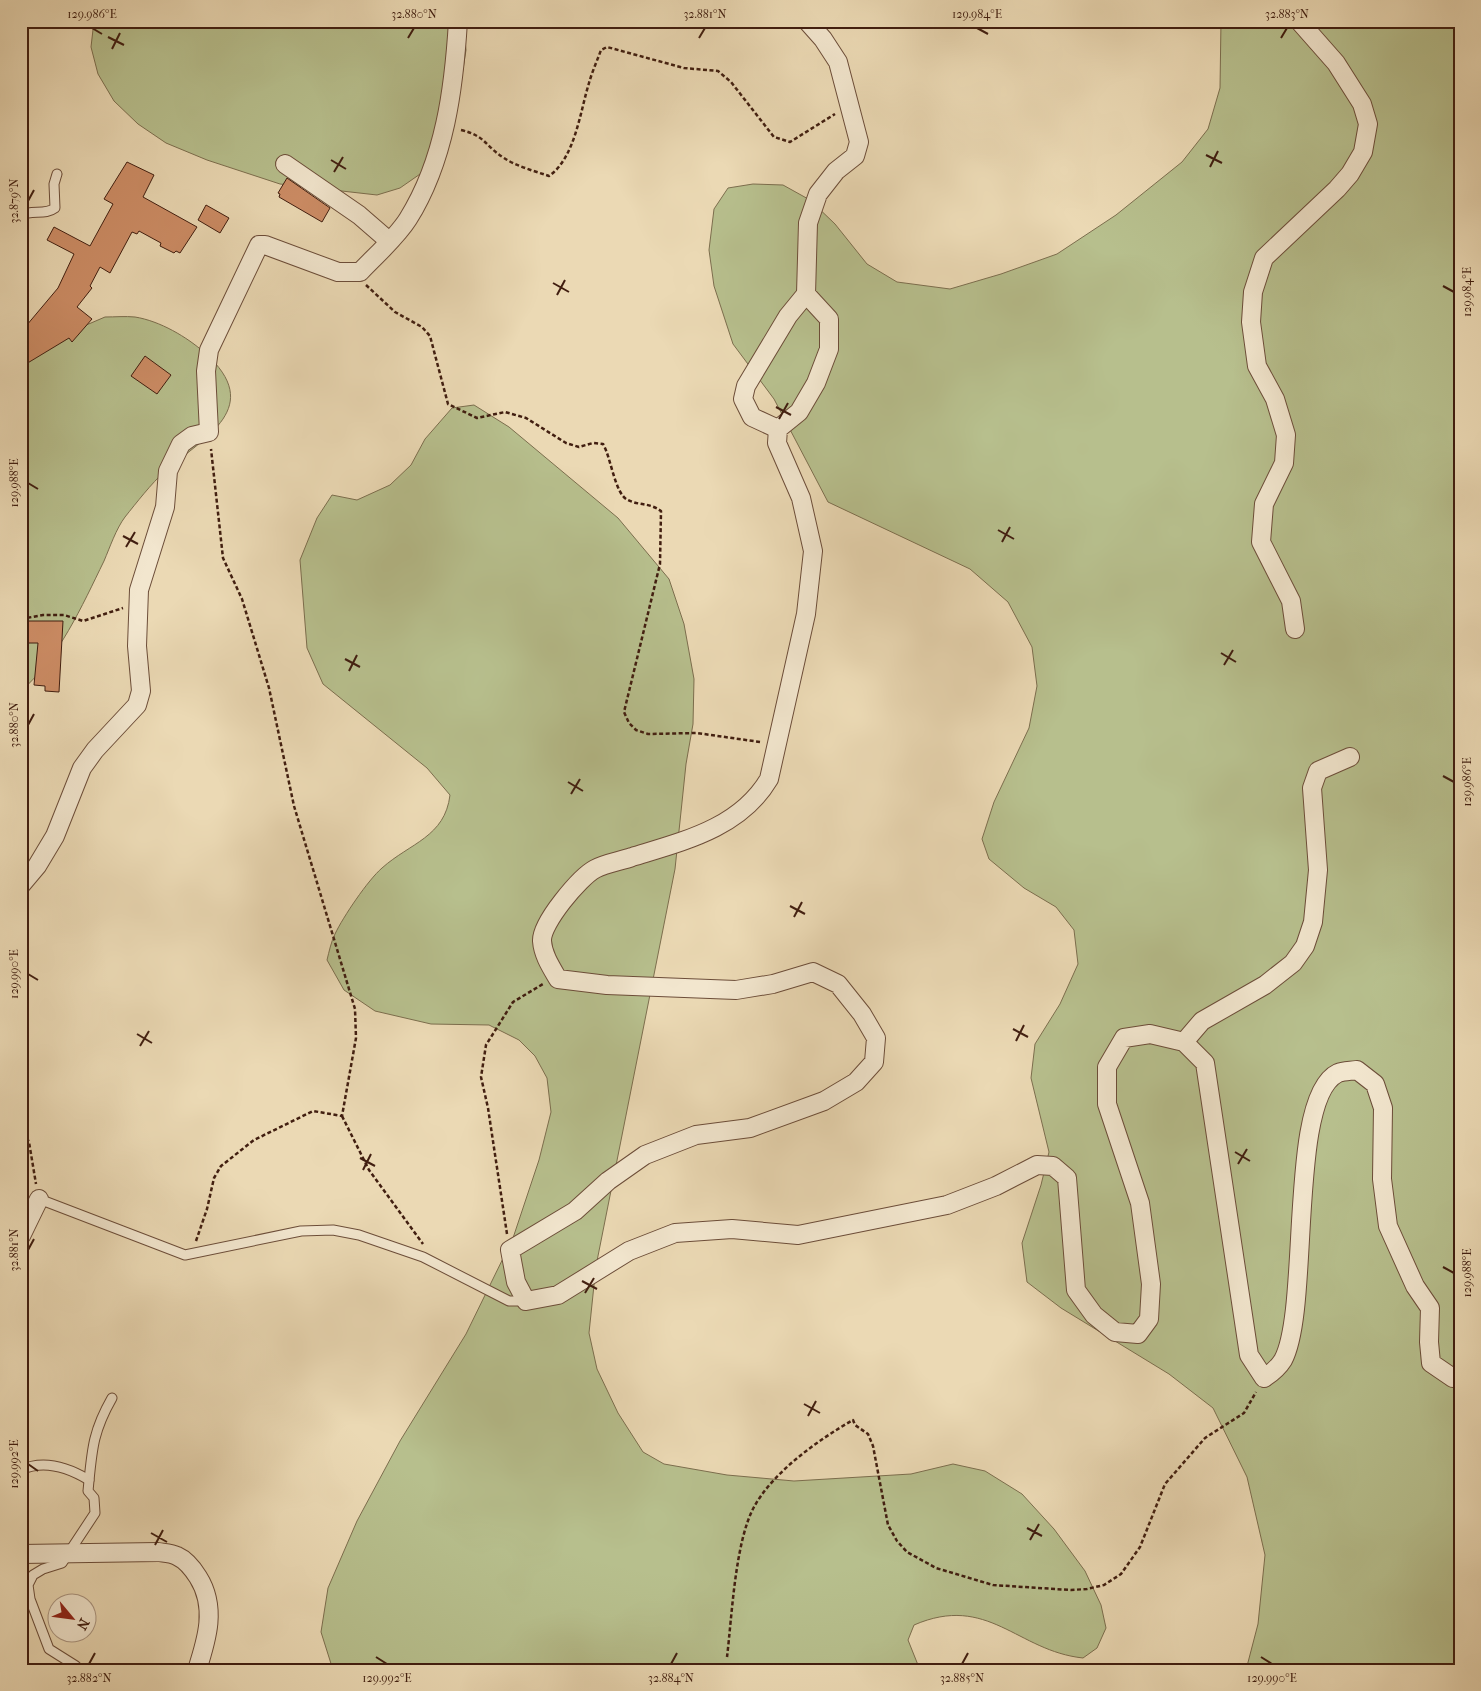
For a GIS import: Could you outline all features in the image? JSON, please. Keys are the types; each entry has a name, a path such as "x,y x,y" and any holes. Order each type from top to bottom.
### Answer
{"street":[{"path":"21,886 37,866 55,836 82,768 95,750 137,705 142,691 137,646 139,590 165,507 168,471 181,444 192,436 209,432 206,371 210,350 259,245 265,245 338,272 360,272 408,220 428,180 445,127 456,52 458,21"},
{"path":"778,429 752,417 743,398 746,386 784,324 806,294 808,223 818,194 836,171 855,156 859,142 838,62 823,39 807,21"},
{"path":"1295,629 1291,601 1261,542 1264,504 1284,463 1286,435 1275,399 1257,366 1251,322 1253,292 1264,258 1337,189 1350,174 1363,152 1368,124 1362,104 1336,63 1299,21"},
{"path":"284,164 359,215 389,241"},
{"path":"806,294 829,319 829,349 816,383 799,412 778,429 777,443 800,498 813,551 806,614 770,779 759,797 738,815 692,839 595,869 577,886 553,914 542,939 547,961 558,979 607,985 736,990 773,984 813,972 838,984 862,1014 876,1038 874,1062 856,1082 824,1101 750,1128 696,1135 645,1155 608,1181 575,1211 510,1250 516,1282 526,1301 558,1294 629,1251 675,1233 732,1229 798,1235 947,1205 996,1186 1037,1165 1053,1166 1067,1178 1076,1290 1094,1315 1115,1332 1138,1334 1149,1319 1151,1284 1140,1203 1107,1104 1107,1067 1124,1038 1150,1034 1184,1042 1205,1063 1249,1355 1264,1378 1276,1370 1284,1358 1294,1318 1302,1196 1310,1132 1320,1097 1323,1088 1338,1074 1357,1070 1375,1084 1383,1108 1382,1179 1388,1226 1415,1286 1430,1308 1429,1342 1431,1363 1453,1378 1460,1377"},
{"path":"1184,1042 1202,1021 1265,985 1292,963 1305,946 1313,922 1318,870 1312,788 1318,771 1350,757"},
{"path":"21,1236 39,1199"},
{"path":"21,1554 158,1552 177,1556 192,1567 204,1586 210,1609 202,1664"}],"lane":[{"path":"21,215 29,211 50,212 55,208 54,184 57,174"},
{"path":"39,1199 186,1255 301,1231 333,1230 359,1235 423,1257 509,1301 526,1301"},
{"path":"78,1670 76,1666 49,1649 30,1599 28,1585 33,1575 42,1569 62,1563 95,1513 94,1498 88,1491 94,1435 99,1420 112,1398"},
{"path":"21,1420 21,1435"},
{"path":"21,1470 30,1466 70,1468 89,1480"}],"path":[{"path":"445,127 475,134 504,158 548,176 554,172 573,142 589,81 601,50 607,47 684,68 718,71 731,82 774,137 782,141 790,142 849,105"},
{"path":"360,272 366,286 395,312 422,327 430,336 448,404 476,418 505,412 526,418 566,443 579,447 592,443 603,444 620,494 627,500 652,505 661,511 660,564 624,712 629,723 636,730 648,734 697,733 777,745"},
{"path":"209,432 223,558 242,599 269,688 294,806 330,920 355,1009 356,1038 342,1116 369,1170 439,1266"},
{"path":"21,619 44,615 64,615 82,621 139,603"},
{"path":"510,1250 488,1108 481,1077 486,1045 513,1002 534,988 558,979"},
{"path":"191,1253 207,1209 214,1178 221,1166 254,1140 313,1111 342,1116"},
{"path":"21,1126 29,1142 39,1199"},
{"path":"727,1657 742,1544 754,1508 774,1480 826,1435 853,1420 855,1425 868,1434 873,1446 888,1525 897,1542 907,1552 936,1568 993,1585 1072,1590 1087,1589 1104,1586 1122,1574 1140,1547 1165,1484 1174,1476 1205,1438 1244,1412 1264,1378"}],"green space":[{"path":"94,21 463,21 466,50 458,101 423,172 400,188 377,195 280,184 207,160 166,143 138,124 114,101 98,74 91,47"},
{"path":"1221,21 1460,21 1460,1670 1246,1670 1258,1624 1265,1555 1247,1477 1213,1408 1169,1374 1061,1308 1027,1282 1022,1243 1041,1185 1049,1152 1031,1078 1035,1044 1060,1004 1078,964 1074,930 1056,907 1024,888 989,859 982,839 994,802 1029,728 1037,686 1032,647 1008,602 970,569 828,502 774,399 733,344 714,286 709,250 714,209 728,188 753,184 783,185 810,200 835,224 867,264 897,282 950,289 1001,274 1057,254 1116,215 1182,162 1208,129 1220,88"},
{"path":"105,317 144,319 163,326 190,341 205,353 222,372 230,389 230,405 223,419 211,433 165,471 125,517 87,596 58,647 35,678 21,691 21,353"},
{"path":"474,405 509,427 618,518 669,579 684,624 694,679 693,724 686,764 675,869 596,1266 589,1333 597,1369 618,1413 643,1452 664,1464 727,1475 794,1481 911,1474 953,1464 985,1471 1022,1494 1054,1529 1085,1571 1101,1605 1106,1628 1097,1648 1083,1658 1060,1653 983,1620 962,1616 940,1617 914,1625 908,1640 920,1670 333,1670 321,1632 328,1588 357,1521 400,1441 466,1334 513,1238 539,1160 551,1112 547,1078 535,1056 519,1040 489,1025 431,1024 375,1011 344,990 327,960 335,934 363,890 382,868 434,830 447,809 450,795 427,768 323,684 307,648 300,560 317,518 332,495 357,500 390,485 411,465 425,439 452,408"}],"building":[{"path":"127,162 154,175 143,197 197,227 180,253 176,251 174,253 160,246 161,243 139,231 137,234 132,232 110,273 100,267 90,286 92,288 77,307 92,319 72,342 69,338 21,367 21,332 58,288 74,254 47,240 54,227 90,246 113,204 104,199"},
{"path":"287,178 330,208 322,222 279,197 280,194 278,193"},
{"path":"206,205 229,218 220,233 198,220"},
{"path":"145,356 171,375 157,394 131,376"},
{"path":"26,621 63,621 59,692 45,691 45,686 34,685 38,643 26,643"}]}
